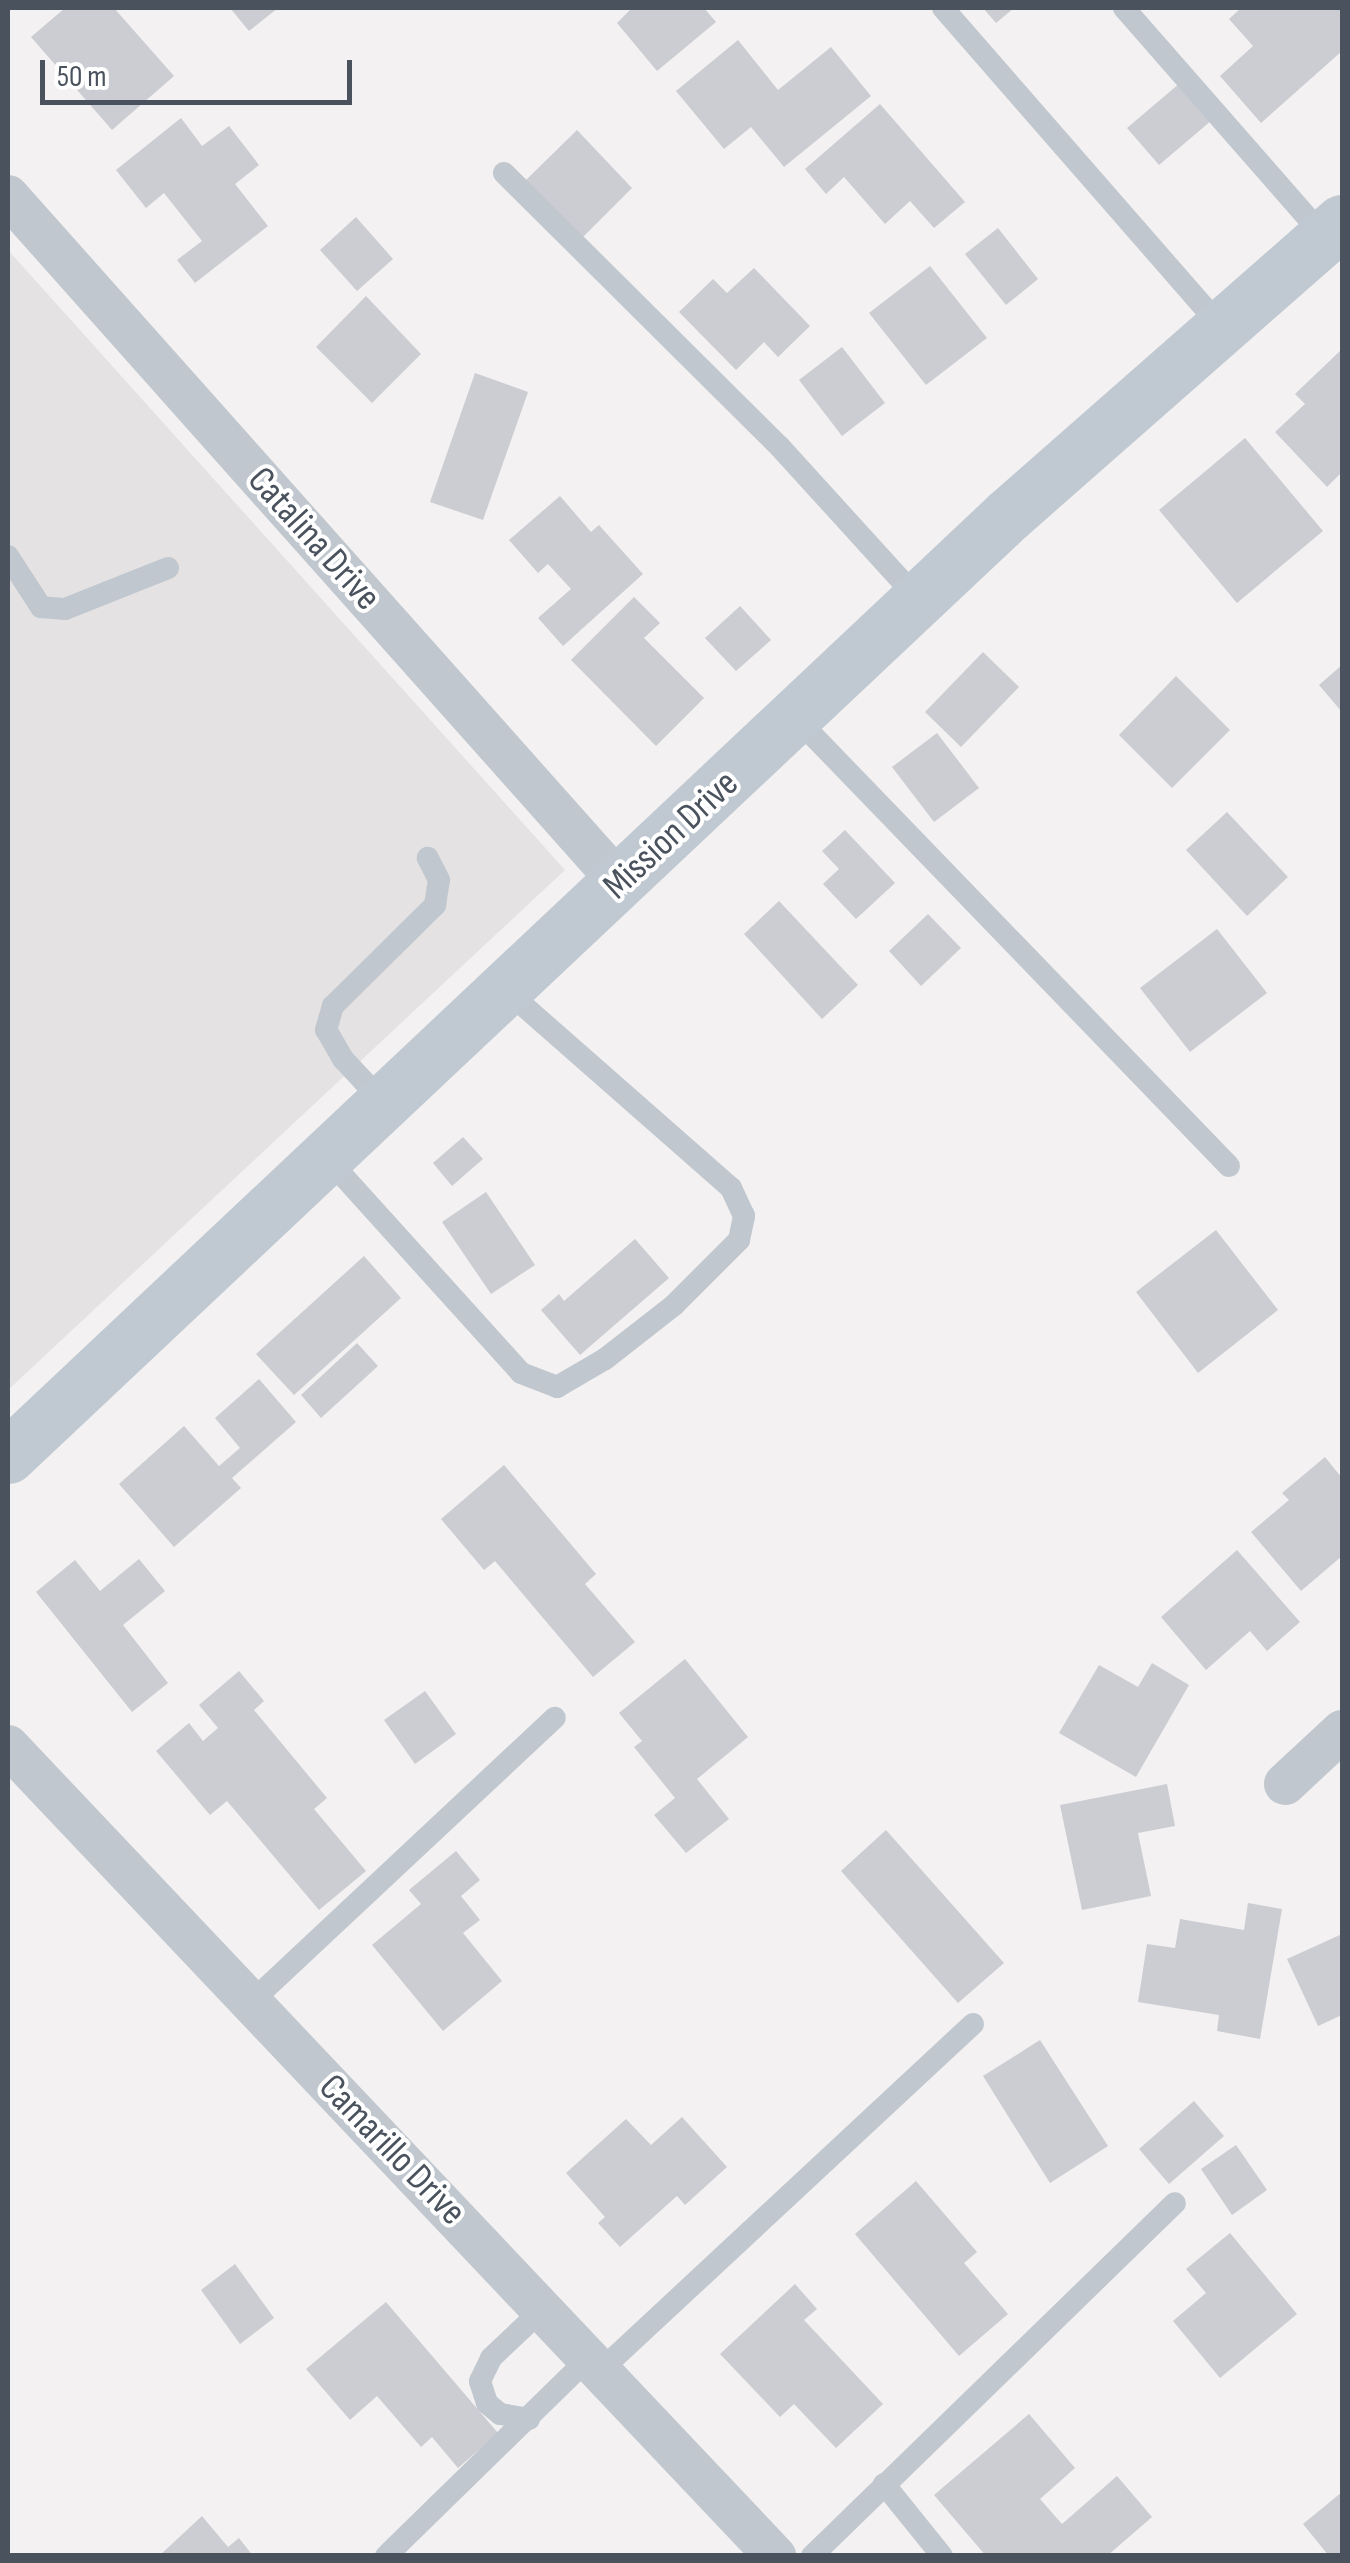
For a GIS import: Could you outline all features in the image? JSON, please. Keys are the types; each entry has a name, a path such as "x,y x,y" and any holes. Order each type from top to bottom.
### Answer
{"street":[{"name":"Catalina Drive","path":"8,196 620,883"},
{"name":"Mission Drive","path":"8,1456 1008,515 1225,330 1334,230"},
{"path":"1284,1784 1342,1730"},
{"name":"Camarillo Drive","path":"8,1746 775,2556"}],"lane":[{"path":"943,8 1225,330"},
{"path":"1124,8 1334,230"},
{"path":"504,173 779,446 920,601"},
{"path":"8,556 41,607 65,609 168,568"},
{"path":"796,718 1230,1166"},
{"path":"384,1103 342,1060 326,1030 333,1006 435,905 439,880 428,858"},
{"path":"326,1157 521,1373 557,1386 674,1306 739,1240 744,1216 731,1188 506,990"},
{"path":"251,2002 555,1718"},
{"path":"386,2556 528,2419 595,2364 973,2024"},
{"path":"812,2556 1175,2203"},
{"path":"528,2419 500,2414 487,2402 480,2380 491,2358 543,2309"},
{"path":"884,2484 942,2556"}],"shaded area":[{"path":"8,250 565,870 8,1390"}],"building":[{"path":"65,8 114,8 174,76 112,130 31,37"},
{"path":"230,8 278,8 249,31"},
{"path":"632,8 704,8 716,22 657,71 617,23"},
{"path":"983,8 1014,8 996,23"},
{"path":"1241,8 1342,8 1342,51 1261,123 1220,76 1253,46 1229,19"},
{"path":"738,40 778,90 831,47 871,96 784,167 751,127 724,149 676,91"},
{"path":"1180,83 1212,120 1159,165 1127,128"},
{"path":"880,104 965,202 934,228 910,201 885,224 844,177 826,194 805,169"},
{"path":"181,118 202,146 229,126 259,165 235,184 268,226 195,283 177,260 202,241 164,193 146,208 116,170"},
{"path":"577,130 632,188 582,238 526,180"},
{"path":"356,217 393,259 357,291 320,250"},
{"path":"998,228 1038,279 1006,305 965,254"},
{"path":"930,266 987,338 926,385 869,313"},
{"path":"754,268 810,326 778,357 764,342 736,370 679,312 713,279 727,293"},
{"path":"366,296 421,354 372,403 316,347"},
{"path":"842,347 885,403 842,436 799,380"},
{"path":"1342,349 1342,472 1327,487 1275,432 1305,404 1295,394"},
{"path":"475,373 528,392 483,520 430,502"},
{"path":"1245,438 1323,531 1237,603 1159,510"},
{"path":"560,496 591,532 599,525 643,574 563,646 538,618 571,589 548,564 538,573 509,540"},
{"path":"634,597 660,623 644,638 704,698 656,746 571,660"},
{"path":"740,606 771,640 736,671 705,638"},
{"path":"983,652 1019,687 961,747 925,712"},
{"path":"1342,665 1342,712 1319,685"},
{"path":"1176,676 1230,730 1172,788 1119,735"},
{"path":"937,733 979,788 934,822 892,767"},
{"path":"1227,812 1288,877 1247,916 1186,850"},
{"path":"845,830 895,883 856,919 823,884 839,869 822,851"},
{"path":"779,901 858,985 822,1019 744,934"},
{"path":"928,914 961,948 921,986 889,951"},
{"path":"1217,929 1267,993 1190,1052 1140,988"},
{"path":"463,1137 483,1159 452,1186 433,1163"},
{"path":"486,1192 535,1265 491,1294 442,1222"},
{"path":"1216,1230 1278,1310 1198,1373 1136,1292"},
{"path":"635,1239 669,1278 580,1355 541,1310 559,1294 564,1301"},
{"path":"364,1256 401,1298 294,1395 256,1354"},
{"path":"357,1343 378,1366 321,1418 301,1395"},
{"path":"259,1379 296,1422 232,1478 241,1488 174,1547 119,1484 184,1426 219,1466 240,1448 215,1418"},
{"path":"1325,1457 1342,1478 1342,1556 1301,1591 1251,1532 1289,1500 1282,1493"},
{"path":"504,1465 596,1574 585,1584 635,1642 593,1677 495,1561 484,1570 441,1519"},
{"path":"1237,1550 1300,1622 1267,1651 1250,1631 1206,1670 1161,1617"},
{"path":"139,1559 165,1591 123,1625 168,1683 132,1712 36,1592 75,1560 100,1591"},
{"path":"685,1659 748,1737 697,1779 729,1819 686,1853 654,1815 675,1798 634,1747 642,1741 619,1713"},
{"path":"1152,1663 1189,1685 1136,1777 1059,1733 1099,1665 1138,1687"},
{"path":"239,1671 264,1701 254,1710 327,1798 314,1809 366,1871 319,1910 227,1801 210,1815 156,1751 189,1723 203,1741 218,1728 199,1705"},
{"path":"425,1691 456,1734 415,1764 384,1720"},
{"path":"1167,1784 1175,1826 1138,1833 1151,1896 1082,1910 1060,1805"},
{"path":"886,1830 1004,1963 958,2003 841,1871"},
{"path":"456,1851 480,1880 461,1896 480,1920 463,1933 502,1981 443,2031 372,1945 421,1904 409,1890"},
{"path":"1248,1903 1282,1909 1260,2039 1217,2031 1219,2015 1138,2002 1147,1944 1175,1948 1180,1919 1244,1930"},
{"path":"1342,1934 1342,2015 1318,2026 1287,1959"},
{"path":"1040,2040 1108,2146 1050,2183 983,2076"},
{"path":"1194,2101 1224,2136 1169,2184 1139,2149"},
{"path":"682,2117 727,2167 685,2205 677,2196 620,2247 598,2223 605,2217 566,2173 626,2119 651,2145"},
{"path":"1236,2145 1267,2190 1232,2215 1201,2169"},
{"path":"916,2181 977,2252 964,2263 1008,2314 959,2356 855,2234"},
{"path":"1230,2233 1297,2314 1220,2378 1173,2321 1206,2293 1186,2269"},
{"path":"235,2264 274,2318 240,2344 201,2290"},
{"path":"795,2284 817,2309 804,2320 883,2404 836,2448 794,2404 780,2417 720,2354"},
{"path":"386,2302 498,2433 458,2468 432,2437 421,2447 377,2396 350,2420 306,2369"},
{"path":"1029,2414 1075,2468 1040,2499 1062,2524 1117,2476 1152,2517 1107,2556 986,2556 934,2495"},
{"path":"1342,2492 1342,2556 1329,2556 1303,2524"},
{"path":"202,2516 228,2547 239,2538 253,2556 159,2556"}]}
